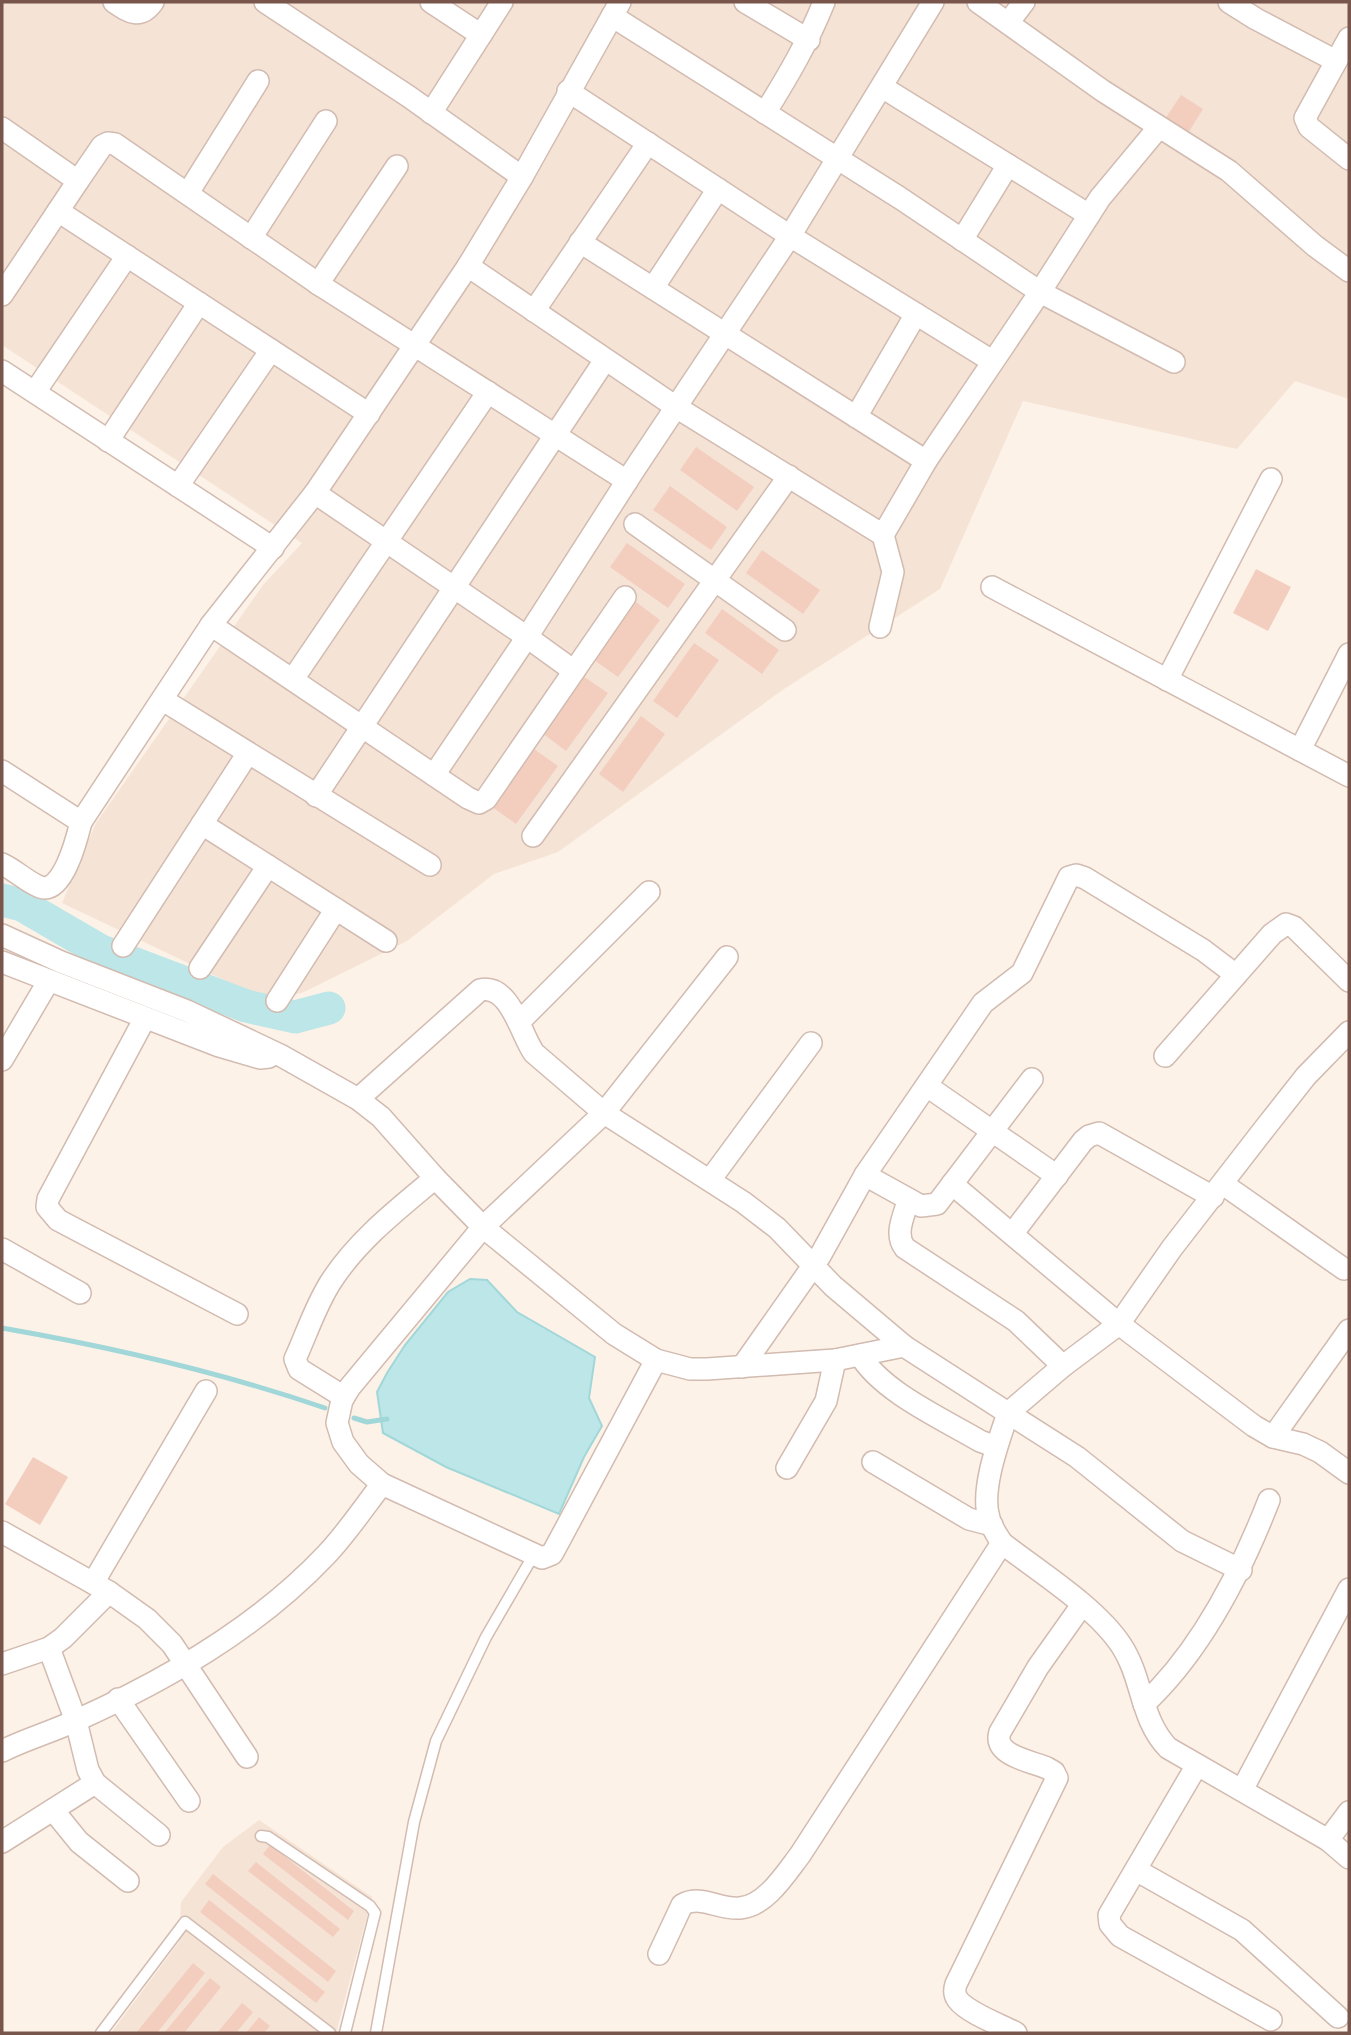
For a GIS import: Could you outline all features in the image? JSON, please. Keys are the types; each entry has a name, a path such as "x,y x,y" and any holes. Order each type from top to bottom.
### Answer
{"street":[{"path":"114,2 130,13 137,14 144,13 153,2"},
{"path":"265,2 522,177"},
{"path":"431,2 481,35"},
{"path":"431,113 502,2"},
{"path":"745,2 809,40"},
{"path":"765,113 809,40 824,2"},
{"path":"434,775 790,236 933,2"},
{"path":"978,2 1103,91 1229,171 1315,246 1349,271"},
{"path":"1008,23 1024,2"},
{"path":"1229,2 1256,19 1345,47 1305,118 1309,127 1349,159"},
{"path":"2,864 41,887 49,888 54,884 74,850 80,822 211,625 315,493 468,266 522,177 616,9 765,113 900,198 1040,292 1174,362"},
{"path":"188,193 258,81"},
{"path":"882,87 1089,215"},
{"path":"568,91 790,236 992,361"},
{"path":"251,238 326,121"},
{"path":"883,535 926,461 1089,215 1159,127"},
{"path":"5,136 78,181"},
{"path":"2,295 102,146 108,142 116,144 318,284 627,481"},
{"path":"534,311 648,143"},
{"path":"962,240 1008,165"},
{"path":"318,284 397,166"},
{"path":"653,288 718,189"},
{"path":"58,211 369,414"},
{"path":"580,242 926,461"},
{"path":"35,393 127,256"},
{"path":"468,266 676,407 883,535 893,572 880,627"},
{"path":"108,441 199,303"},
{"path":"856,417 916,314"},
{"path":"178,486 271,350"},
{"path":"316,796 605,360"},
{"path":"2,371 273,548"},
{"path":"293,679 488,391"},
{"path":"533,836 789,476"},
{"path":"1167,680 1271,479"},
{"path":"315,493 388,540 574,671"},
{"path":"635,524 785,630"},
{"path":"992,587 1349,776"},
{"path":"211,625 479,803 486,799 625,597"},
{"path":"1300,750 1349,654"},
{"path":"163,700 430,865"},
{"path":"123,946 248,753"},
{"path":"2,771 80,822"},
{"path":"202,824 386,941"},
{"path":"200,968 268,866"},
{"path":"742,1367 813,1265 865,1175 983,1003 1022,973 1069,877 1076,875 1085,878 1203,950 1236,975"},
{"path":"520,1021 649,892"},
{"path":"277,1001 336,909"},
{"path":"1165,1056 1272,934 1286,924 1294,927 1349,981"},
{"path":"2,935 61,962 187,1011 280,1055 358,1099 382,1117 435,1178 484,1227 614,1334 656,1360 690,1369 742,1367 835,1360 904,1346"},
{"path":"656,1360 552,1554 542,1559 382,1484 359,1464 343,1441 337,1423 344,1397 350,1387 484,1227 604,1113 727,957"},
{"path":"2,962 48,982 248,1056 260,1058 280,1055"},
{"path":"2,1060 48,982"},
{"path":"358,1099 480,990 495,991 520,1021 534,1053 604,1113 710,1180 777,1228 833,1286 904,1346 1077,1457 1182,1541 1241,1570"},
{"path":"145,1018 48,1199 47,1207 58,1220 237,1314"},
{"path":"997,1534 988,1515 987,1493 996,1447 1008,1413 1063,1366 1119,1324 1172,1248 1306,1076 1349,1032"},
{"path":"710,1180 811,1043"},
{"path":"865,1175 908,1201 921,1206 937,1205 1032,1079"},
{"path":"928,1086 1057,1176"},
{"path":"1013,1233 1083,1141 1099,1133 1218,1190 1343,1269"},
{"path":"344,1397 299,1369 295,1359 330,1283 349,1255 370,1232 435,1178"},
{"path":"952,1184 1119,1324 1243,1418 1273,1437 1303,1444 1320,1452 1349,1473"},
{"path":"908,1201 899,1232 899,1241 905,1248 1016,1321 1063,1366"},
{"path":"2,1250 80,1293"},
{"path":"1273,1437 1349,1330"},
{"path":"860,1355 874,1375 885,1384 980,1441 996,1447"},
{"path":"787,1468 826,1401 835,1360"},
{"path":"2,1664 49,1648 63,1638 101,1587 206,1391"},
{"path":"873,1462 997,1534 1106,1627 1121,1645 1133,1667 1155,1735 1168,1748 1328,1840 1349,1858"},
{"path":"2,1751 76,1721 186,1664 241,1630 279,1600 327,1554 382,1484"},
{"path":"1144,1704 1184,1659 1241,1570 1269,1500"},
{"path":"2,1532 101,1587 161,1632 186,1664 247,1757"},
{"path":"659,1954 682,1905 697,1900 740,1909 762,1899 780,1879 800,1854 997,1534"},
{"path":"1242,1790 1349,1589"},
{"path":"1016,2033 966,2007 954,1992 1057,1778 1054,1772 1047,1768 1006,1752 998,1740 1000,1732 1038,1667 1082,1605"},
{"path":"49,1648 76,1721 88,1770 95,1783 159,1835"},
{"path":"118,1699 189,1801"},
{"path":"1197,1765 1109,1915 1110,1924 1120,1936 1271,2020"},
{"path":"2,1842 95,1783"},
{"path":"53,1810 79,1842 128,1881"},
{"path":"1328,1840 1349,1812"},
{"path":"1136,1870 1242,1930 1338,2017"}],"lane":[{"path":"376,2033 414,1822 436,1741 486,1637 533,1556"},
{"path":"261,1836 268,1837 370,1906 375,1913 345,2033"},
{"path":"101,2033 185,1922 330,2033"}],"shaded area":[{"path":"2,2 1349,2 1349,399 1295,381 1237,449 1023,401 940,589 784,689 558,852 494,874 407,941 304,992 270,1002 62,903 96,823 263,585 302,543 2,345"},
{"path":"259,1820 372,1897 336,2033 111,2033 179,1942 181,1902 223,1847"}],"water":[{"path":"470,1279 487,1280 517,1312 595,1357 589,1398 602,1426 584,1457 559,1514 446,1467 383,1433 377,1392 387,1373 405,1345 448,1292"}],"building":[{"path":"1181,95 1203,109 1188,133 1165,119"},
{"path":"696,447 754,487 737,511 680,470"},
{"path":"670,486 727,527 711,550 653,510"},
{"path":"627,543 685,584 668,608 610,567"},
{"path":"762,550 820,590 803,614 746,573"},
{"path":"1256,569 1291,587 1268,631 1233,613"},
{"path":"636,602 660,620 618,677 594,660"},
{"path":"722,609 779,650 762,674 705,633"},
{"path":"694,643 719,660 677,718 653,701"},
{"path":"583,676 608,693 566,751 542,733"},
{"path":"641,716 665,734 623,792 599,774"},
{"path":"534,749 558,766 516,824 492,807"},
{"path":"33,1457 68,1477 40,1525 5,1504"},
{"path":"270,1845 354,1911 348,1920 263,1854"},
{"path":"256,1862 340,1929 333,1937 248,1871"},
{"path":"213,1874 336,1971 328,1982 205,1884"},
{"path":"209,1900 325,1992 316,2003 200,1912"},
{"path":"193,1963 205,1973 157,2033 136,2033"},
{"path":"210,1978 221,1987 184,2033 164,2033"},
{"path":"242,2003 253,2012 236,2033 217,2033"},
{"path":"259,2017 270,2026 264,2033 246,2033"}],"waterway":[{"path":"2,900 22,905 101,951 246,1006 295,1017 329,1008"},
{"path":"2,1328 165,1362 246,1383 325,1408"},
{"path":"354,1418 367,1422 387,1419"}]}
